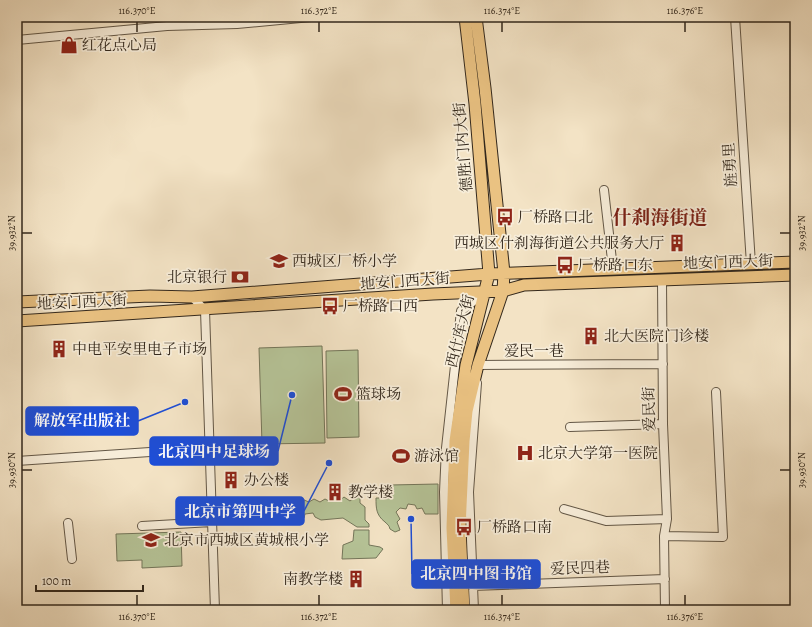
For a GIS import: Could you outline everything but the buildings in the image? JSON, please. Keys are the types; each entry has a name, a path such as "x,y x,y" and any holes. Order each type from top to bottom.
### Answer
{"main road":[{"name":"德胜门内大街","path":"465,17 472,33 504,273 503,291"},
{"name":"德胜门内大街","path":"476,17 472,33 475,104 489,274 486,291"},
{"name":"地安门西大街","path":"17,302 150,296 192,297 504,273 795,262"},
{"name":"地安门西大街","path":"17,321 503,291 524,285 795,275"},
{"name":"西什库大街","path":"456,610 452,528 455,440 466,365 486,291"},
{"name":"西什库大街","path":"464,610 460,528 464,441 467,411 478,365 503,291"}],"street":[{"path":"17,40 167,26 237,24 311,17"},
{"name":"旌勇里","path":"735,17 751,264"},
{"path":"604,190 614,269"},
{"name":"爱民街","path":"662,280 663,424 667,519 664,536 665,610"},
{"name":"西什库大街","path":"448,610 444,492 446,448 461,311 486,291"},
{"path":"192,297 205,310 215,610"},
{"name":"爱民一巷","path":"478,365 663,364"},
{"name":"西什库大街","path":"474,610 469,492 478,365"},
{"path":"664,536 723,538 716,392"},
{"path":"570,427 663,424"},
{"path":"17,462 209,448"},
{"path":"564,509 606,521 667,519"},
{"path":"142,526 212,522"},
{"path":"68,523 72,559"},
{"name":"爱民四巷","path":"472,586 665,579"}],"green space":[{"path":"322,346 325,443 262,444 259,348"},
{"name":"篮球场","path":"358,350 359,437 327,438 326,351"},
{"path":"438,484 438,514 425,514 422,508 417,509 415,505 408,504 406,509 400,508 396,512 400,519 397,522 400,530 395,532 390,529 378,514 376,508 376,498 391,498 390,485"},
{"path":"355,492 360,493 360,503 365,507 365,520 369,524 369,527 357,527 343,518 321,520 315,517 313,513 305,514 304,518 286,517 284,511 289,508 289,502 294,499 299,503 304,500 309,502 314,499 320,502 325,499 329,501 333,498 339,501 344,497 350,501 355,497"},
{"path":"354,530 369,530 369,545 383,549 376,558 342,559 343,545 353,541"},
{"path":"181,532 182,566 142,568 142,560 117,561 116,534"}],"place":[{"name":"红花点心局","path":"69,45"},
{"name":"厂桥路口北","path":"505,217"},
{"name":"西城区什刹海街道公共服务大厅","path":"677,243"},
{"name":"西城区厂桥小学","path":"279,261"},
{"name":"厂桥路口东","path":"565,265"},
{"name":"北京银行","path":"240,277"},
{"name":"厂桥路口西","path":"330,306"},
{"name":"北大医院门诊楼","path":"591,336"},
{"name":"中电平安里电子市场","path":"59,349"},
{"name":"篮球场","path":"343,394"},
{"name":"北京四中足球场","path":"292,395"},
{"name":"解放军出版社","path":"185,402"},
{"name":"北京大学第一医院","path":"525,453"},
{"name":"游泳馆","path":"401,456"},
{"name":"北京市第四中学","path":"329,463"},
{"name":"办公楼","path":"231,480"},
{"name":"教学楼","path":"335,492"},
{"name":"北京四中图书馆","path":"411,519"},
{"name":"厂桥路口南","path":"464,527"},
{"name":"北京市西城区黄城根小学","path":"151,540"},
{"name":"南教学楼","path":"356,579"}],"district":[{"name":"什刹海街道","path":"660,217"}]}
